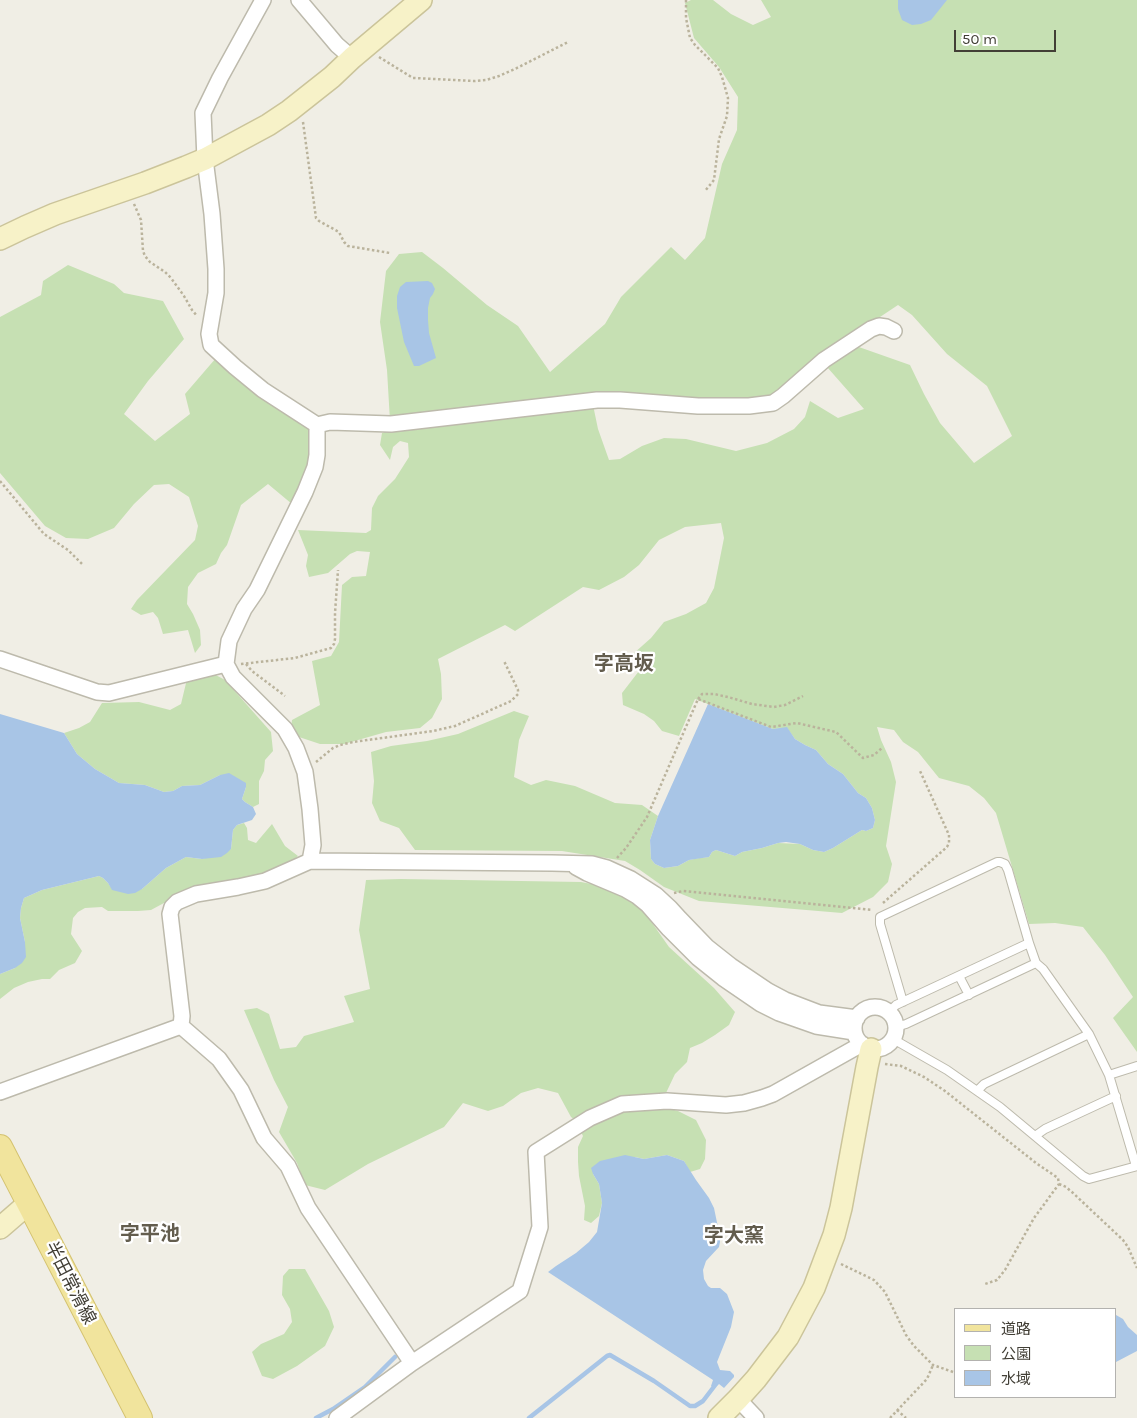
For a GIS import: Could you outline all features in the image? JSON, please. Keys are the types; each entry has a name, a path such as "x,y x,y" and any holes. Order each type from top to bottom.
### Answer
{"main road":[{"name":"半田常滑線","path":"0,1147 140,1418"}],"street":[{"path":"263,0 203,113 205,159 216,269 216,293 209,334 211,345 219,353 263,390 317,425 330,422 391,424 597,400 698,406 749,406 773,403 824,360 871,329 879,326 894,331"},
{"path":"299,0 337,45 359,52"},
{"path":"0,239 55,214 127,190 205,159 268,125 332,77 421,0"},
{"path":"310,861 314,845 305,772 296,748 285,729 233,677 226,664 230,641 244,610 257,590 305,492 315,467 317,425"},
{"path":"0,659 97,692 109,693 226,664"},
{"path":"181,1026 182,1016 170,914 172,907 177,902 196,894 264,881 310,861 592,864 610,869 650,891 670,908 674,924"},
{"path":"571,864 637,896 674,924 712,960 723,978 761,1004 779,1013 818,1020 865,1038 885,1046 894,1033 894,1021 888,1013 878,1008 874,1007 864,1010 865,1038 867,1066 841,1208 834,1235 814,1288 788,1337 769,1364 719,1418"},
{"path":"0,1092 181,1026"},
{"path":"181,1026 219,1059 241,1090 264,1138 288,1166 308,1208 412,1363"},
{"path":"337,1418 412,1363 520,1291 540,1227 536,1152 590,1118 622,1104 667,1100 726,1105 762,1098 773,1094 865,1038"},
{"path":"0,1228 29,1203"},
{"path":"738,1399 756,1418"}],"lane":[{"path":"903,1002 880,924 882,914 997,862 1005,864 1036,962 1089,1034 1109,1076 1134,1144 1136,1166 1089,1179 1083,1176 1000,1108 894,1033 906,1024 1036,962"},
{"path":"888,1013 896,1005 1029,943"},
{"path":"959,976 968,995"},
{"path":"977,1091 984,1084 1089,1034"},
{"path":"1109,1076 1137,1066"},
{"path":"1035,1136 1046,1128 1116,1096"}],"path":[{"path":"686,0 686,18 690,38 718,68 728,98 729,108 719,139 714,180 705,191"},
{"path":"359,52 387,63 413,78 474,81 499,76 568,42"},
{"path":"296,105 303,118 316,218 339,232 348,246 390,253"},
{"path":"127,190 141,220 145,256 150,262 166,272 192,310 211,326"},
{"path":"0,481 44,534 68,550 83,565"},
{"path":"226,664 245,664 295,658 331,648 335,639 338,570"},
{"path":"305,772 333,748 353,742 434,731 455,726 510,701 518,694 518,690 504,661"},
{"path":"245,664 285,696"},
{"path":"610,869 612,863 626,848 647,817 698,699 702,694 714,694 752,704 774,707 785,705 803,696"},
{"path":"698,699 772,727 797,723 836,732 864,758 874,755 882,748"},
{"path":"663,901 673,894 683,891 882,914 882,904 947,847 949,843 948,835 920,771"},
{"path":"865,1038 885,1063 901,1066 924,1077 1058,1178 1059,1184 1034,1218 1005,1270 997,1280 985,1284"},
{"path":"1059,1184 1074,1193 1123,1240 1137,1268"},
{"path":"825,1259 874,1280 885,1292 906,1335 914,1346 933,1366 954,1372"},
{"path":"890,1418 927,1379 933,1366"},
{"path":"897,1410 906,1418"}],"green space":[{"path":"691,0 713,0 731,14 753,25 771,17 761,0 1137,0 1137,1052 1113,1018 1133,997 1105,955 1083,927 1055,923 1029,924 996,813 984,798 969,786 939,778 918,752 903,742 894,730 877,727 891,762 896,782 886,846 892,864 888,882 873,897 842,913 699,901 664,887 625,861 562,851 415,850 399,828 380,821 372,803 374,781 371,752 391,746 458,734 514,711 529,716 519,740 514,777 531,785 546,780 575,786 615,803 642,805 658,816 650,840 651,859 655,864 664,868 678,866 689,860 709,857 716,850 735,856 742,852 778,843 800,844 813,850 824,852 862,830 866,831 873,828 875,820 872,808 866,798 858,793 843,774 828,764 816,750 795,739 787,728 773,729 695,699 679,736 662,731 654,721 644,714 623,705 622,693 639,671 633,654 651,638 664,622 686,614 706,603 714,588 724,538 721,523 685,527 659,540 639,565 624,577 599,590 583,587 515,631 505,625 438,659 442,699 432,718 420,728 386,732 344,744 320,744 296,736 291,729 292,720 320,705 312,661 331,656 339,642 342,585 352,577 366,576 370,552 357,551 350,554 328,573 309,577 306,566 308,555 298,530 366,533 371,530 372,508 378,496 395,479 409,457 408,443 400,441 393,447 390,460 380,445 382,433 390,430 593,405 598,429 609,460 620,459 642,446 664,438 686,439 736,451 767,443 794,429 805,417 810,401 838,418 864,409 827,367 856,346 910,365 940,423 974,463 1012,436 987,386 947,354 912,315 898,305 826,353 771,400 751,403 598,395 390,421 387,370 380,322 386,271 399,254 422,252 487,305 518,326 550,372 605,324 621,297 671,247 685,260 705,238 722,164 737,130 738,97 719,67 694,38 685,3"},
{"path":"68,265 114,284 124,293 163,301 184,339 148,381 124,414 155,441 190,414 185,394 216,358 309,425 313,439 310,461 292,504 268,484 241,505 227,545 216,564 198,573 188,587 187,604 200,630 201,645 195,653 188,630 163,634 158,618 153,612 141,615 131,609 137,600 195,540 198,526 189,497 169,484 154,485 134,504 114,528 88,539 66,538 45,526 0,473 0,317 41,295 43,281"},
{"path":"212,673 225,680 271,732 273,751 265,760 264,771 259,781 259,804 253,807 242,799 246,787 220,775 200,785 182,786 173,791 164,792 145,785 119,783 95,769 77,754 64,733 90,722 102,703 139,702 170,710 181,704 187,679"},
{"path":"244,823 247,828 248,840 256,843 272,824 285,846 298,856 286,866 264,874 175,897 151,910 108,911 102,907 85,908 73,918 71,934 82,951 75,963 59,970 50,979 28,982 14,988 0,999 0,974 15,968 25,942 20,918 24,898 42,890 99,876 113,890 142,889 166,868 186,857 202,859 231,849 233,830 237,825"},
{"path":"366,880 581,882 613,888 643,910 669,947 714,988 735,1012 729,1025 702,1043 690,1048 687,1062 675,1074 666,1093 670,1109 696,1120 706,1140 705,1159 700,1169 690,1172 684,1161 667,1155 644,1159 635,1157 593,1174 599,1184 602,1203 599,1216 591,1223 584,1220 585,1206 578,1162 578,1147 583,1136 558,1093 538,1088 521,1093 503,1106 488,1111 463,1103 444,1127 368,1164 325,1190 305,1185 297,1163 279,1132 288,1107 274,1080 244,1010 257,1008 269,1014 280,1049 296,1047 304,1036 354,1022 344,996 370,989 359,930"},
{"path":"289,1269 305,1269 329,1311 334,1327 325,1346 297,1366 273,1379 262,1376 252,1352 261,1344 284,1334 292,1322 290,1309 282,1295 283,1276"}],"water":[{"path":"898,0 947,0 931,20 912,25 902,20 898,9"},
{"path":"428,281 432,283 435,289 430,298 428,320 429,333 436,358 419,366 414,366 404,342 397,308 397,296 400,287 406,282"},
{"path":"708,704 773,729 787,727 795,739 816,750 828,764 843,774 858,793 866,798 872,808 875,820 873,828 866,831 862,830 824,852 813,850 800,844 786,842 742,852 735,856 716,850 709,857 689,860 678,866 664,868 655,864 651,859 650,840 658,816"},
{"path":"0,714 64,733 77,754 95,769 119,783 145,785 164,792 173,791 182,786 200,785 220,775 229,773 246,783 242,799 253,807 256,814 252,820 237,825 233,830 231,849 221,857 202,859 186,857 166,868 135,893 128,894 112,890 108,883 99,876 42,890 24,898 20,918 26,957 15,968 0,974"},
{"path":"625,1155 644,1159 667,1155 684,1161 714,1208 720,1242 719,1247 706,1261 703,1270 704,1279 708,1286 720,1288 727,1294 734,1312 731,1327 717,1362 720,1370 730,1371 734,1375 724,1388 719,1384 714,1388 711,1386 713,1380 548,1272 576,1253 597,1232 602,1203 599,1184 591,1168 600,1161"},
{"path":"1117,1316 1123,1319 1128,1327 1137,1335 1137,1351 1117,1361"}],"waterway":[{"path":"529,1418 610,1355 654,1381 690,1406 695,1406 703,1401 716,1384"},
{"path":"316,1418 365,1387 395,1357"}],"district":[{"name":"字高坂","path":"624,664"},
{"name":"字平池","path":"150,1234"},
{"name":"字大窯","path":"734,1236"}]}
